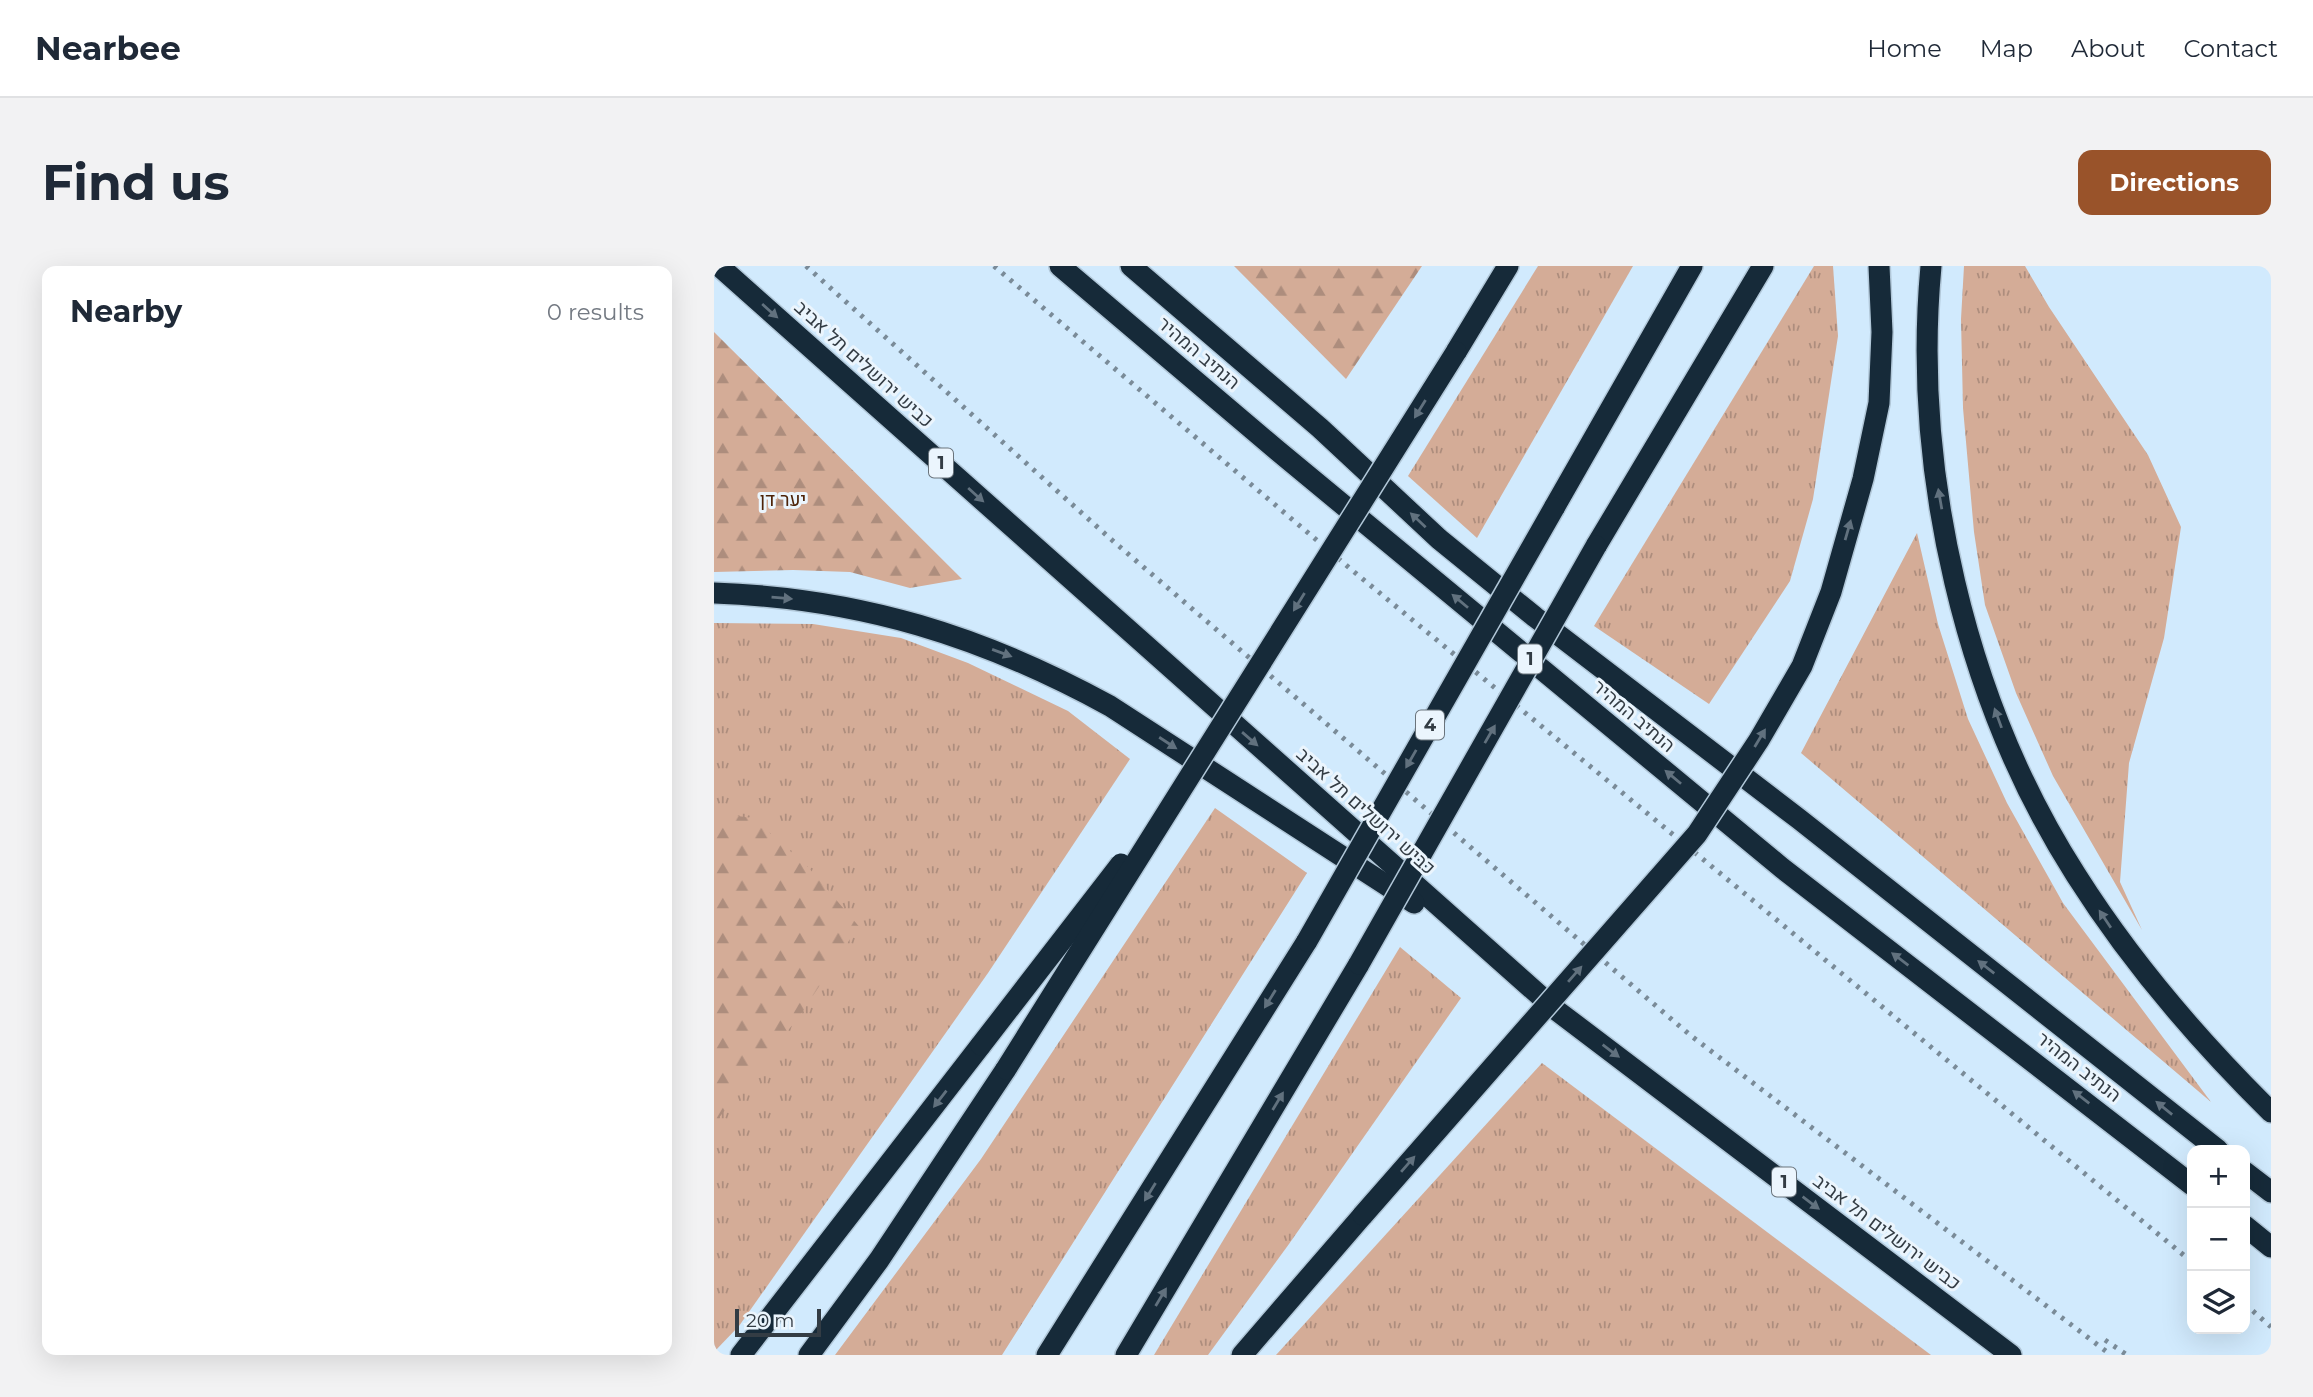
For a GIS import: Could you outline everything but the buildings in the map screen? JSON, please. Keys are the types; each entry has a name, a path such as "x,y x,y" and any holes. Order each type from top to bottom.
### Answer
{"highway":[{"name":"כביש ירושלים תל אביב","path":"719,266 1556,1010 2011,1355"},
{"name":"הנתיב המהיר","path":"1060,266 1278,451 1782,868 2187,1181"},
{"name":"1","path":"1131,266 1320,428 1439,539 1535,617 1799,820 2212,1145"},
{"path":"809,1355 878,1259 1006,1069 1508,266"},
{"name":"4","path":"1047,1355 1307,941 1692,266"},
{"path":"1126,1355 1359,964 1596,546 1763,266"},
{"path":"1242,1355 1697,834 1759,740 1802,666 1831,592 1863,479 1879,403 1882,331 1879,266"},
{"path":"1931,266 1927,379 1935,469 1948,545 1966,623 2010,749 2043,818 2074,873 2110,927 2192,1030 2271,1112"},
{"path":"714,593 807,601 885,615 968,640 1060,679 1110,706 1492,953"},
{"path":"741,1355 1199,762"},
{"path":"2250,1176 2271,1192"},
{"path":"2250,1230 2271,1247"}],"green space":[{"path":"1234,266 1422,266 1346,379"},
{"path":"1538,266 1633,266 1477,538 1408,476"},
{"path":"1814,266 1833,266 1838,336 1813,499 1790,581 1709,704 1594,626"},
{"path":"1964,266 2025,266 2049,307 2148,455 2181,527 2164,638 2129,763 2120,882 2142,930 2053,776 2016,693 1985,605 1974,532 1963,408 1961,319"},
{"name":"יער דן","path":"714,332 962,579 910,588 850,572 714,572"},
{"path":"1917,533 1938,624 1968,719 2007,803 2063,903 2211,1102 1801,753"},
{"path":"714,623 813,624 901,638 968,663 1068,711 1130,759 988,973 739,1326 714,1352"},
{"path":"1215,808 1307,873 1002,1355 835,1355 981,1159"},
{"path":"714,813 753,818 808,867 862,930 852,936 801,1014 714,1124"},
{"path":"1400,947 1461,998 1208,1355 1154,1355"},
{"path":"1542,1063 1931,1355 1276,1355"}],"railway":[{"path":"806,266 1113,541 1690,1035 2111,1355"},
{"path":"994,266 1353,571 2187,1258"},
{"path":"2250,1308 2271,1327"},
{"path":"2105,1340 2127,1355"}]}
